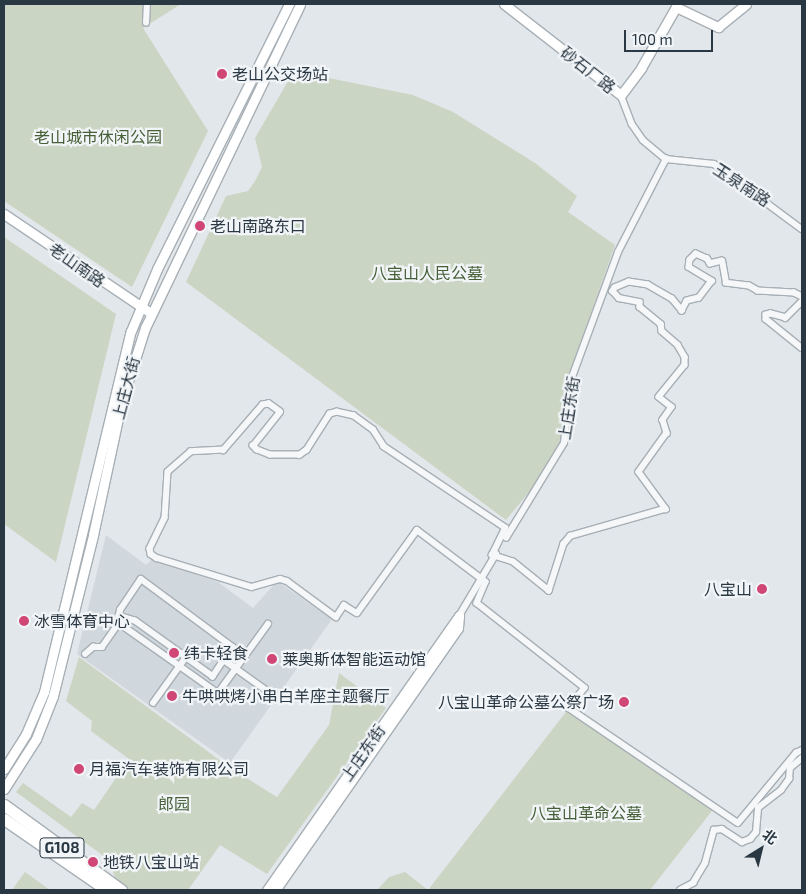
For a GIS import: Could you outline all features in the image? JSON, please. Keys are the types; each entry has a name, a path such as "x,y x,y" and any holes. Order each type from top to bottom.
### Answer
{"highway":[{"name":"G108","path":"4,805 121,890"},
{"name":"G108","path":"4,819 107,890"}],"main road":[{"name":"上庄大街","path":"4,769 26,734 44,692 67,605 113,400 140,309 289,4"},
{"name":"上庄大街","path":"4,789 36,739 53,696 93,535 122,400 151,313 300,4"},
{"name":"砂石厂路","path":"504,4 621,95 641,68 676,7 718,27 746,4"},
{"name":"老山南路","path":"4,214 140,309 151,313"},
{"name":"上庄东街","path":"268,890 459,616"},
{"name":"上庄东街","path":"276,890 458,628 459,616"}],"street":[{"path":"146,22 147,4"},
{"path":"621,95 632,124 643,140 666,159"},
{"name":"玉泉南路","path":"666,159 714,164 802,228"},
{"name":"上庄东街","path":"459,616 564,443 570,380 618,252 666,159"},
{"path":"802,297 794,292 758,291 749,286 726,283 722,261 710,264 707,259 696,254 690,260 689,267 712,281 699,298 687,301 682,311 672,300 648,285 629,282 616,288 614,291 619,298 640,302 640,307 661,324 662,331 678,345 685,357 685,365 659,397 672,407 663,420 667,433 639,472 666,509 571,536 564,544 549,591 513,562 492,555 505,528 384,446 373,430 354,416 338,412 330,414 300,455 270,455 257,450 253,446 280,412 269,404 263,405 224,450 191,452 168,472 165,518 150,549 151,554 157,558 252,587 280,579 287,581 336,617 344,605 357,613 418,530 486,582 477,603 584,688 569,708 738,823 796,753 802,750"},
{"path":"802,302 786,318 771,314 766,315 766,319 802,348"},
{"path":"86,654 93,647 102,647 120,620 120,610 141,579 233,647 213,677 135,621 120,620"},
{"path":"120,620 179,666 218,693 268,624"},
{"path":"153,703 186,657"},
{"path":"224,660 272,696"},
{"path":"680,890 694,883 705,863 714,830 722,830 742,842 750,839 756,832 758,808 781,790 789,779 790,768 802,758"}],"shaded area":[{"path":"106,535 146,565 152,559 218,582 253,608 277,581 332,619 230,763 77,654"}],"green space":[{"name":"老山城市休闲公园","path":"4,4 181,4 143,28 208,131 132,287 4,201"},
{"name":"八宝山人民公墓","path":"294,71 413,95 453,112 535,163 577,196 568,212 615,245 569,376 563,437 538,481 506,520 186,282 226,196 248,191 255,181 262,167 255,138"},
{"path":"4,237 116,314 56,562 4,524"},
{"name":"郎园","path":"79,657 229,767 277,797 329,725 339,673 386,708 267,874 220,845 188,890 129,890 116,880 109,860 16,792 23,783 71,817 82,803 94,810 129,759 91,731 92,721 66,701"},
{"name":"八宝山革命公墓","path":"569,708 715,807 650,890 428,890"},
{"path":"25,872 50,890 12,890"},
{"path":"405,872 428,890 377,890 389,877"}],"place":[{"name":"老山公交场站","path":"222,74"},
{"name":"老山南路东口","path":"200,226"},
{"name":"八宝山","path":"762,589"},
{"name":"冰雪体育中心","path":"24,621"},
{"name":"纬卡轻食","path":"174,653"},
{"name":"莱奥斯体智能运动馆","path":"272,659"},
{"name":"牛哄哄烤小串白羊座主题餐厅","path":"172,696"},
{"name":"八宝山革命公墓公祭广场","path":"624,702"},
{"name":"月福汽车装饰有限公司","path":"79,769"},
{"name":"地铁八宝山站","path":"93,862"}]}
